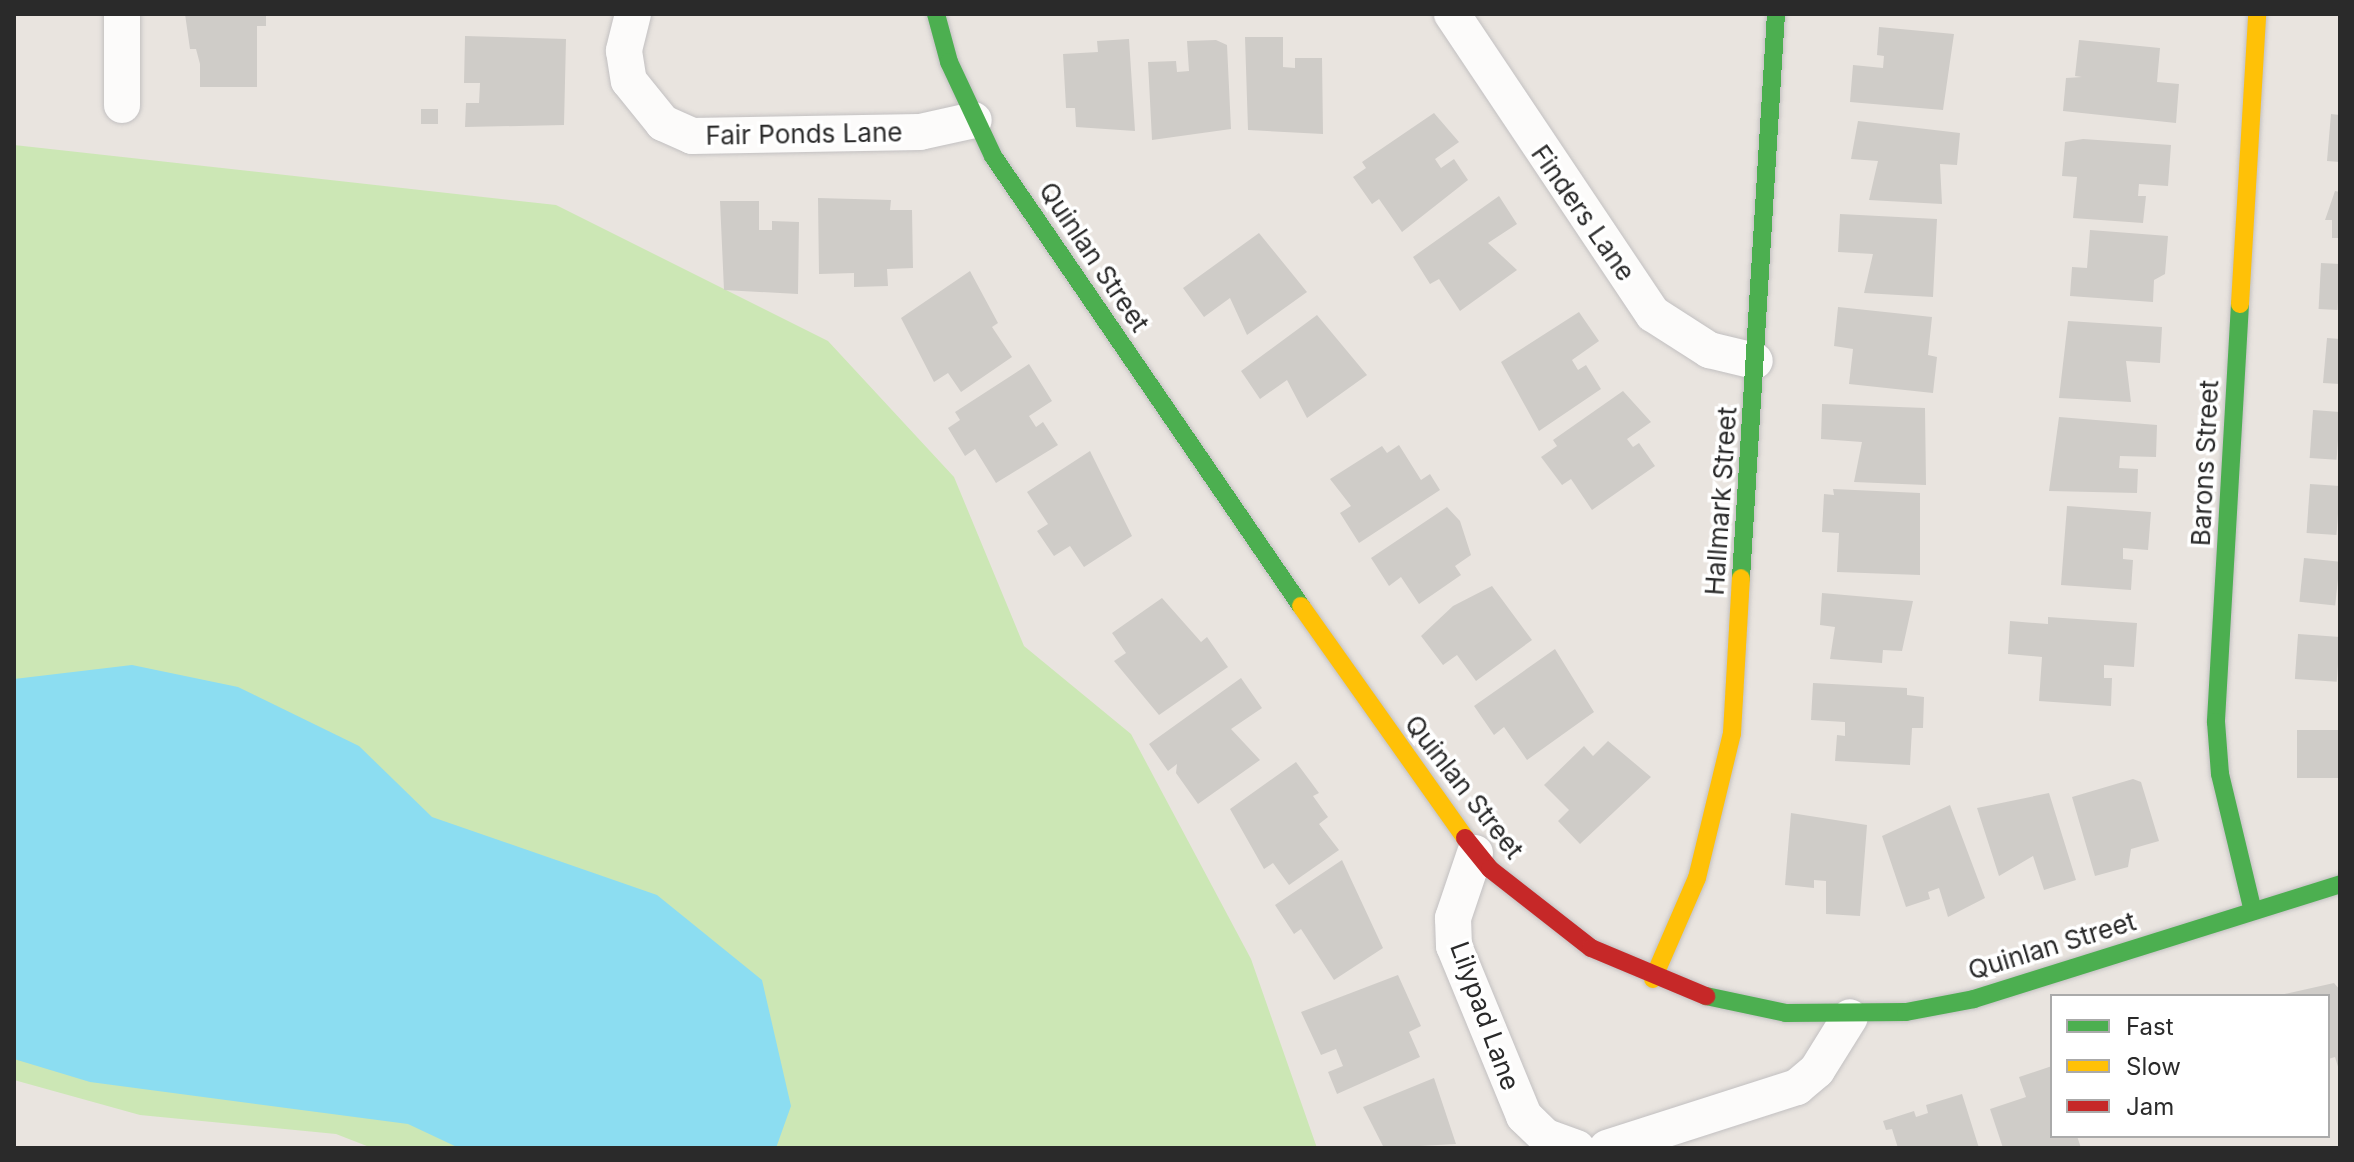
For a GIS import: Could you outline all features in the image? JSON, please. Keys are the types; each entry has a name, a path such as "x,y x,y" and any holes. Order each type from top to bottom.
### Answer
{"street":[{"path":"122,14 122,105"},
{"name":"Fair Ponds Lane","path":"633,14 624,51 629,81 663,123 692,136 920,132 974,120"},
{"name":"Quinlan Street","path":"936,14 974,120 1475,853 1535,909 1591,948 1653,979 1732,1003 1850,1017 1974,999 2340,884"},
{"name":"Finders Lane","path":"1452,14 1653,314 1709,350 1755,361"},
{"name":"Hallmark Street","path":"1653,979 1697,878 1732,733 1776,14"},
{"name":"Barons Street","path":"2253,911 2220,774 2216,722 2257,14"},
{"name":"Lilypad Lane","path":"1475,853 1453,918 1454,946 1524,1116 1546,1137 1577,1148"},
{"path":"1607,1148 1797,1087 1817,1070 1850,1017"}],"green space":[{"path":"14,145 556,205 828,341 954,477 1024,646 1131,734 1251,959 1317,1148 372,1148 336,1134 140,1115 14,1080"}],"water":[{"path":"132,665 238,687 359,746 432,817 657,895 762,980 791,1106 776,1148 459,1148 408,1124 90,1082 14,1059 14,679"}],"building":[{"path":"185,14 266,14 266,26 257,26 257,87 200,87 200,64 196,49 190,49"},
{"path":"1879,27 1954,34 1943,110 1850,102 1853,65 1883,68 1884,56 1877,55"},
{"path":"465,36 566,39 564,125 465,127 466,103 479,103 480,83 464,83"},
{"path":"1245,37 1283,37 1283,67 1295,68 1295,58 1322,58 1323,134 1248,130"},
{"path":"1129,39 1135,131 1076,127 1075,108 1066,108 1063,54 1098,52 1097,41"},
{"path":"1216,40 1227,45 1231,129 1152,140 1148,62 1176,61 1177,72 1189,71 1187,41"},
{"path":"2079,40 2160,48 2157,82 2179,84 2176,123 2063,111 2066,78 2082,77 2075,76"},
{"path":"421,109 438,109 438,124 421,124"},
{"path":"1434,113 1459,142 1435,159 1441,168 1454,159 1468,180 1402,232 1379,199 1372,204 1353,177 1366,168 1362,162"},
{"path":"2331,114 2340,115 2340,162 2327,161"},
{"path":"1858,121 1960,133 1957,165 1940,164 1942,204 1869,200 1878,161 1851,159"},
{"path":"2083,139 2171,145 2168,186 2139,184 2138,196 2146,196 2143,223 2073,218 2077,177 2062,176 2065,142"},
{"path":"2335,191 2340,192 2340,238 2332,238 2332,220 2325,220"},
{"path":"1499,196 1517,224 1488,243 1517,270 1460,311 1439,279 1430,284 1413,257"},
{"path":"818,198 891,200 890,210 912,210 913,268 887,269 888,286 854,287 854,273 819,274"},
{"path":"720,201 759,201 759,230 772,230 772,221 799,222 798,294 724,290"},
{"path":"1840,214 1937,219 1933,297 1864,293 1873,254 1838,252"},
{"path":"2090,230 2168,236 2165,274 2154,280 2153,302 2070,296 2072,267 2087,268"},
{"path":"1259,233 1307,292 1247,335 1230,298 1204,317 1183,288"},
{"path":"2321,263 2340,264 2338,310 2319,309"},
{"path":"970,271 998,323 992,327 1012,357 961,392 948,373 934,382 901,318"},
{"path":"1838,307 1932,317 1928,355 1937,357 1933,393 1849,384 1853,349 1834,346"},
{"path":"1579,312 1599,341 1572,360 1578,370 1586,365 1601,389 1539,431 1501,362"},
{"path":"1317,315 1367,375 1307,418 1287,380 1260,399 1241,371"},
{"path":"2068,321 2162,327 2160,363 2126,361 2131,402 2059,398"},
{"path":"2327,338 2340,339 2340,384 2323,383"},
{"path":"1029,364 1052,401 1029,416 1036,427 1043,422 1058,445 996,483 975,449 965,456 948,428 960,420 955,412"},
{"path":"1623,391 1651,422 1627,439 1633,447 1639,443 1655,466 1592,510 1571,479 1562,485 1541,457 1557,446 1553,440"},
{"path":"1822,404 1925,408 1926,485 1854,482 1862,442 1821,439"},
{"path":"2313,410 2340,412 2337,460 2310,458"},
{"path":"2059,417 2157,425 2156,457 2120,456 2119,468 2138,469 2137,493 2049,491"},
{"path":"1399,445 1421,480 1430,474 1440,490 1359,543 1340,513 1351,506 1330,479 1382,446 1387,453"},
{"path":"1090,451 1132,536 1084,567 1070,546 1054,556 1037,531 1048,524 1027,492"},
{"path":"2310,484 2340,486 2337,535 2307,533"},
{"path":"1833,489 1920,493 1920,575 1837,572 1839,533 1822,532 1824,494 1834,495"},
{"path":"2067,506 2151,512 2148,550 2123,548 2123,559 2133,560 2131,590 2061,585"},
{"path":"1447,507 1460,521 1471,555 1455,566 1461,575 1419,604 1401,577 1389,586 1371,558"},
{"path":"2304,558 2340,562 2335,606 2299,602"},
{"path":"1492,586 1532,640 1476,681 1457,655 1443,665 1421,636 1453,606"},
{"path":"1822,593 1913,601 1902,651 1883,650 1882,663 1830,659 1835,627 1820,625"},
{"path":"1162,598 1201,642 1207,637 1228,667 1159,715 1114,661 1126,653 1112,633"},
{"path":"2048,617 2137,623 2134,667 2104,665 2104,678 2112,678 2111,706 2039,701 2042,657 2008,654 2010,621 2048,624"},
{"path":"2298,634 2340,637 2337,682 2295,679"},
{"path":"1555,649 1594,712 1527,760 1504,727 1494,735 1474,706"},
{"path":"1241,678 1262,708 1231,729 1260,760 1198,804 1176,773 1177,764 1168,771 1149,744"},
{"path":"1813,683 1907,688 1907,695 1924,697 1923,728 1912,728 1910,765 1835,761 1837,735 1845,736 1845,722 1811,720"},
{"path":"2297,730 2340,730 2340,778 2297,778"},
{"path":"1608,741 1651,777 1580,844 1558,821 1569,810 1544,785 1584,746 1593,756"},
{"path":"1296,762 1319,793 1313,796 1328,817 1319,824 1339,850 1289,885 1273,863 1264,869 1230,809"},
{"path":"2133,779 2141,782 2159,841 2131,849 2128,867 2095,876 2072,797"},
{"path":"2049,793 2076,880 2044,890 2033,856 1999,876 1977,808"},
{"path":"1950,805 1985,898 1948,917 1939,888 1928,892 1930,899 1906,907 1882,836"},
{"path":"1791,813 1867,825 1860,916 1826,914 1826,881 1814,880 1814,888 1785,885"},
{"path":"1342,860 1383,948 1334,980 1301,929 1294,934 1275,905"},
{"path":"1398,975 1421,1026 1409,1032 1420,1057 1337,1094 1328,1072 1343,1066 1336,1049 1321,1055 1301,1012"},
{"path":"2334,983 2340,990 2339,1070 2335,1057 2330,1058 2330,994 2284,994"},
{"path":"2050,1067 2050,1138 2078,1138 2081,1148 2003,1148 1990,1109 2026,1097 2019,1077"},
{"path":"1434,1078 1456,1144 1384,1148 1363,1107"},
{"path":"1962,1094 1979,1148 1898,1148 1892,1129 1886,1130 1883,1121 1914,1111 1916,1117 1928,1113 1926,1105"}],"traffic: fast":[{"path":"936,14 949,62 993,156 1301,606"},
{"path":"1741,578 1776,14"},
{"path":"2240,304 2216,722 2220,774 2253,911"},
{"path":"1706,996 1786,1013 1906,1012 1974,999 2340,884"}],"traffic: slow":[{"path":"2240,304 2257,14"},
{"path":"1653,979 1697,878 1732,733 1741,578"},
{"path":"1301,606 1465,838"}],"traffic: jam":[{"path":"1465,838 1490,869 1591,948 1706,996"}]}
